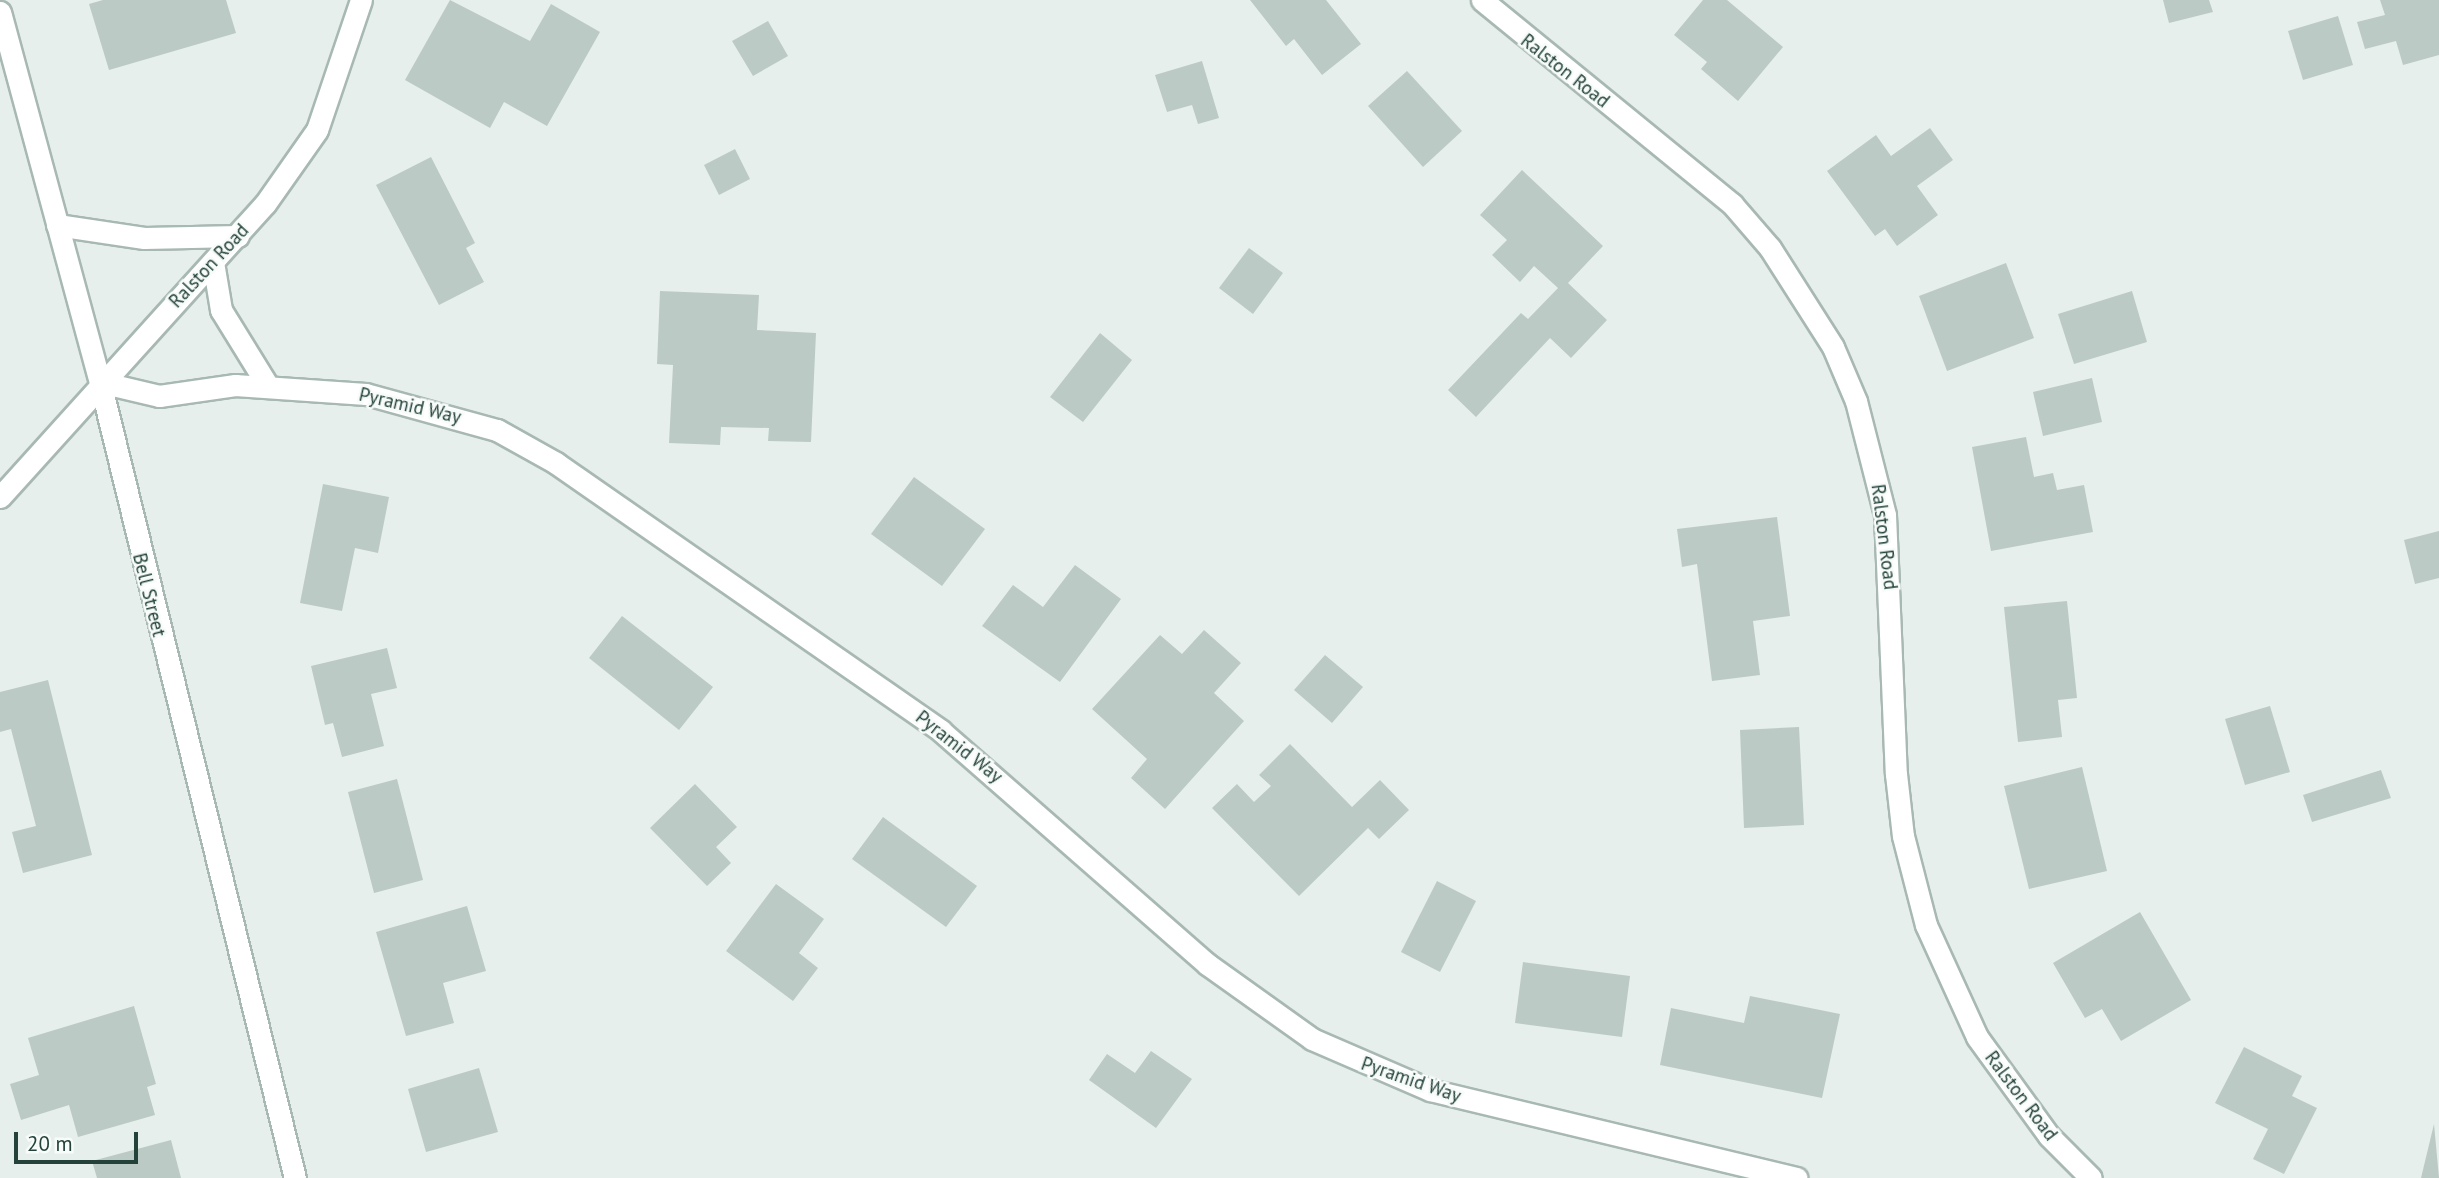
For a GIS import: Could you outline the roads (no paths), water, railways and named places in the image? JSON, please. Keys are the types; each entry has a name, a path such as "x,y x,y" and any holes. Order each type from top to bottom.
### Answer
{"street":[{"name":"Ralston Road","path":"0,497 100,382 238,236 317,130 361,0"},
{"name":"Ralston Road","path":"1482,0 1732,204 1777,258 1833,347 1856,401 1885,515 1898,787 1926,925 1977,1038 2049,1136 2091,1178"},
{"name":"Bell Street","path":"0,12 100,382 295,1178"},
{"path":"57,225 144,238 238,236"},
{"path":"213,262 221,310 268,386"},
{"name":"Pyramid Way","path":"100,382 159,396 268,386 366,394 437,409 497,430 556,463 941,731 1207,964 1312,1039 1430,1090 1797,1178"}]}
